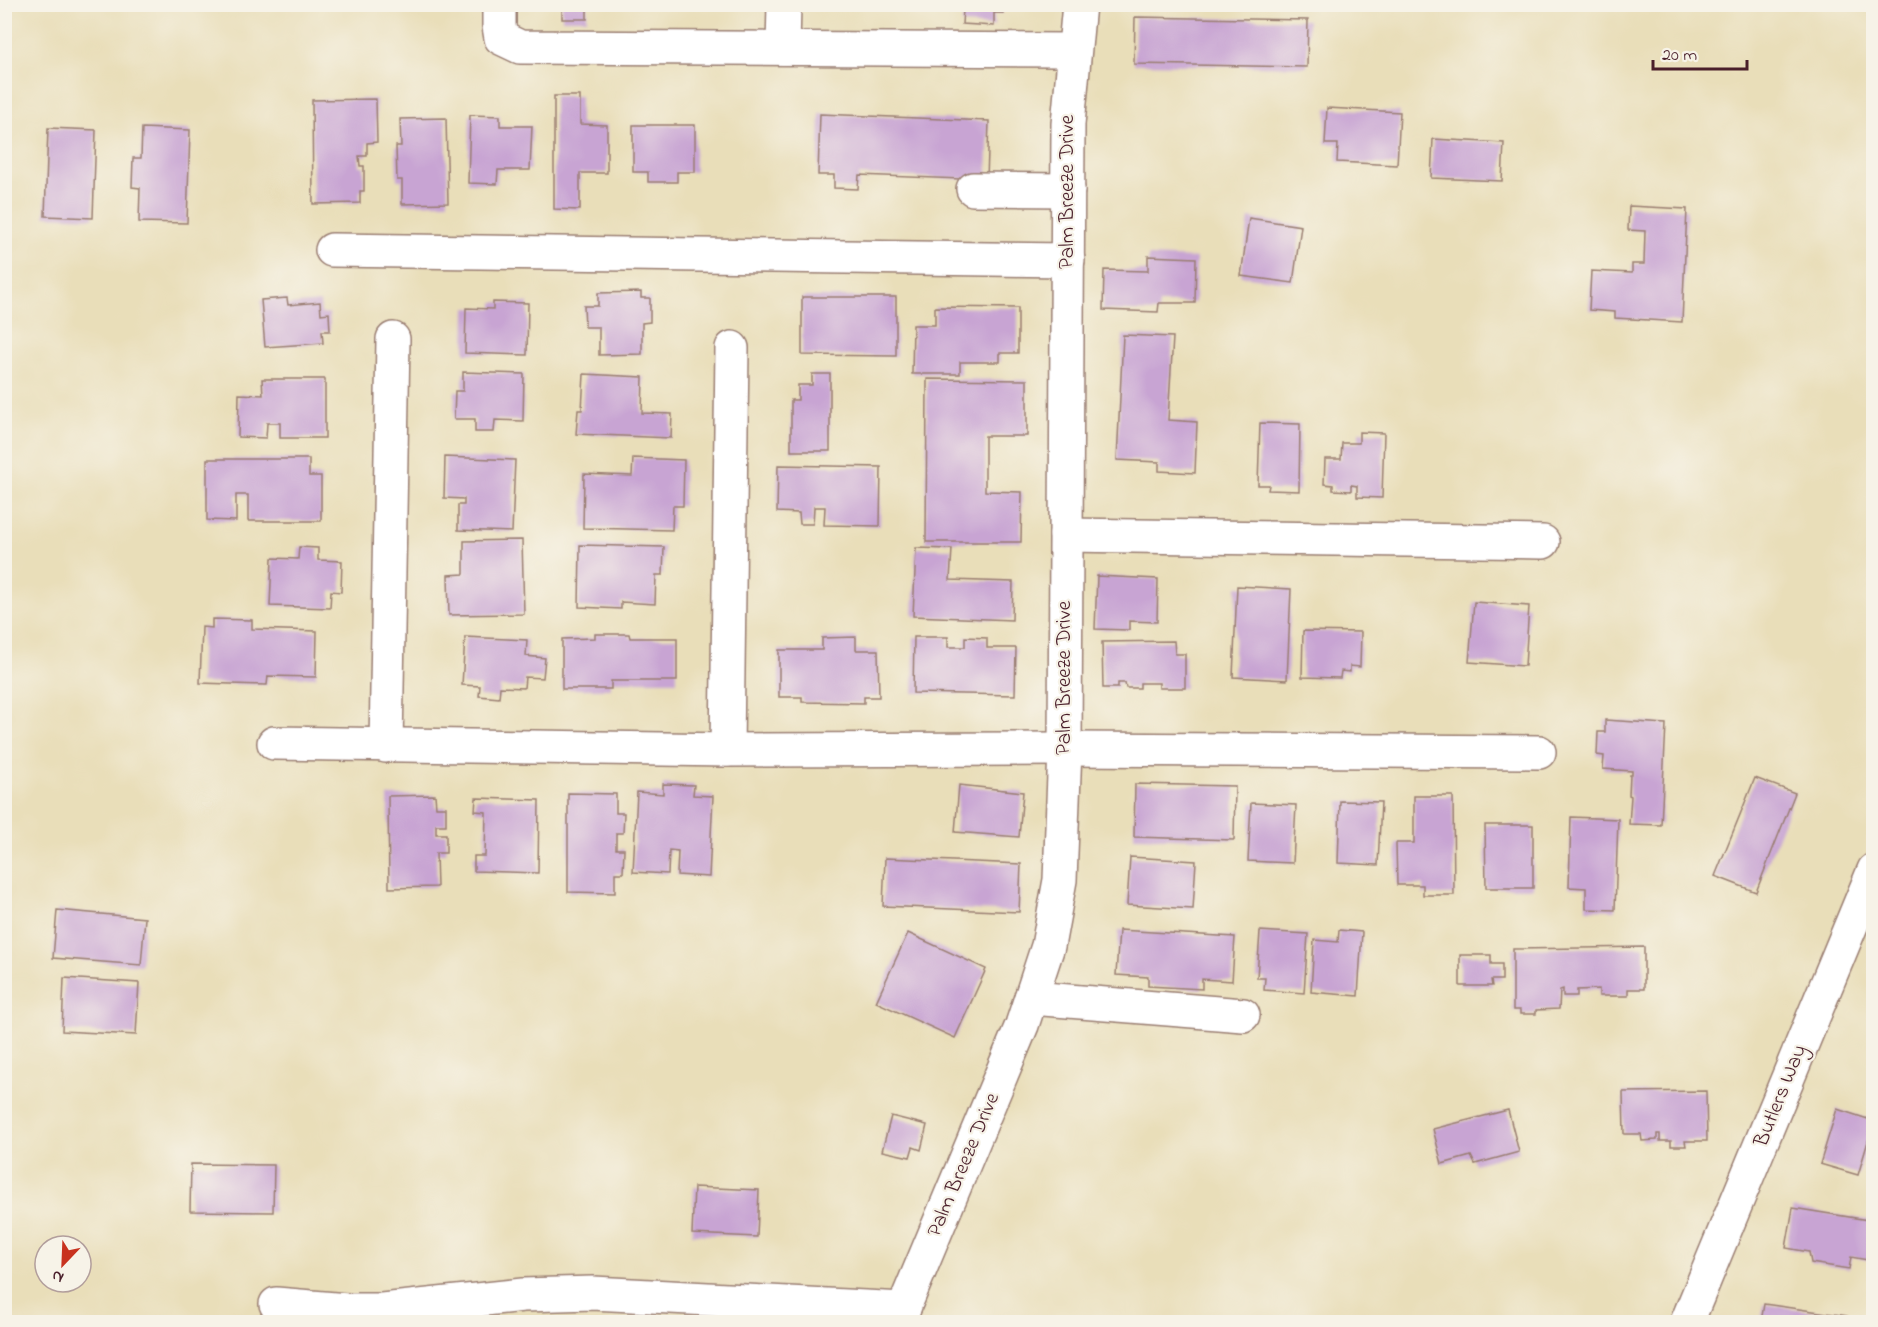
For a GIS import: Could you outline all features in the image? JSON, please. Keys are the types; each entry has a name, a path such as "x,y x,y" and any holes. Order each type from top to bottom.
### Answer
{"street":[{"path":"499,4 498,26 501,38 520,47 1074,50"},
{"path":"783,4 783,48"},
{"name":"Palm Breeze Drive","path":"901,1316 1022,1025 1048,946 1060,880 1065,749 1068,124 1079,4"},
{"path":"973,189 1068,190"},
{"path":"332,250 1068,260"},
{"path":"386,746 393,339"},
{"path":"727,750 732,348"},
{"path":"1066,535 1543,542"},
{"path":"274,743 727,750 1065,749 1539,752"},
{"name":"Butlers Way","path":"1688,1323 1874,870"},
{"path":"1031,998 1243,1015"},
{"path":"276,1304 347,1310 381,1310 523,1295 593,1293 901,1316"}],"building":[{"path":"562,4 587,4 587,19 562,19"},
{"path":"953,4 1004,4 1003,13 994,13 994,26 962,24 963,10 953,9"},
{"path":"1135,17 1308,20 1307,67 1134,64"},
{"path":"554,96 580,96 580,124 607,125 607,173 580,173 580,210 554,209"},
{"path":"376,99 377,142 367,143 367,156 359,156 360,166 364,166 364,191 360,191 360,203 313,204 312,100"},
{"path":"1327,108 1400,112 1397,165 1337,162 1338,144 1325,144"},
{"path":"820,114 989,121 987,180 859,175 858,189 834,188 834,175 818,175"},
{"path":"470,115 500,116 500,126 532,126 530,170 498,170 497,184 468,183"},
{"path":"446,118 448,203 402,204 402,180 397,180 396,146 401,146 400,119"},
{"path":"633,125 695,125 695,172 677,172 677,182 648,182 648,172 633,172"},
{"path":"48,128 96,130 93,218 45,216"},
{"path":"142,128 190,130 187,223 139,222 140,188 132,187 133,158 141,158"},
{"path":"1433,139 1504,143 1502,181 1431,178"},
{"path":"1629,206 1687,209 1682,322 1615,318 1615,312 1589,310 1591,271 1632,273 1632,264 1644,264 1645,231 1628,230"},
{"path":"1249,218 1301,226 1293,283 1241,276"},
{"path":"1148,256 1196,258 1195,303 1159,303 1158,312 1103,310 1104,270 1148,271"},
{"path":"641,292 641,298 650,298 650,322 642,323 642,354 599,355 599,327 585,327 584,306 598,306 598,293"},
{"path":"802,297 896,297 896,356 802,355"},
{"path":"287,298 288,305 320,302 321,314 329,313 330,331 322,331 323,343 265,347 261,300"},
{"path":"493,302 528,303 527,355 465,353 466,308 493,309"},
{"path":"935,307 1018,308 1018,353 1000,353 1000,362 960,362 960,374 912,374 913,325 935,325"},
{"path":"1123,335 1173,337 1168,420 1197,422 1195,473 1159,471 1159,462 1117,460"},
{"path":"463,372 524,374 523,421 495,420 494,432 475,432 475,419 454,419 455,391 463,391"},
{"path":"584,374 643,377 642,413 672,414 671,438 576,434 578,410 582,410"},
{"path":"812,374 830,374 830,451 791,451 791,400 798,400 798,385 812,385"},
{"path":"262,379 325,379 325,438 280,438 280,423 267,423 266,438 238,437 239,394 263,395"},
{"path":"927,379 1027,380 1027,436 985,436 985,491 1022,492 1021,542 926,542"},
{"path":"1260,423 1300,424 1299,491 1268,490 1269,485 1258,485"},
{"path":"1359,432 1384,433 1382,498 1357,497 1357,486 1351,485 1351,491 1333,490 1333,485 1324,484 1325,459 1341,459 1342,443 1359,443"},
{"path":"445,457 515,460 512,532 458,530 458,505 464,505 464,499 444,498"},
{"path":"633,458 684,460 683,506 673,506 672,530 583,528 584,474 632,476"},
{"path":"207,459 309,459 309,476 321,476 321,521 248,521 248,495 236,495 236,521 207,520"},
{"path":"778,465 881,467 880,526 824,525 825,507 814,507 813,524 800,524 799,513 777,512"},
{"path":"522,540 524,614 449,615 448,575 464,574 464,541"},
{"path":"580,545 664,547 663,575 656,575 655,604 621,602 621,609 579,607"},
{"path":"299,547 318,548 318,560 342,561 341,592 331,591 330,608 270,606 272,558 298,559"},
{"path":"916,548 952,549 950,580 1013,582 1012,620 913,616"},
{"path":"1097,576 1158,579 1157,622 1129,621 1129,630 1095,629"},
{"path":"1237,586 1291,589 1287,680 1233,677"},
{"path":"1474,602 1529,606 1525,666 1469,662"},
{"path":"212,619 252,620 252,629 317,631 316,677 268,676 267,685 200,683 202,627 212,628"},
{"path":"1303,631 1361,632 1360,667 1350,666 1350,672 1341,671 1340,678 1302,677"},
{"path":"595,634 629,634 630,638 677,638 677,681 611,681 611,689 562,689 562,639 595,638"},
{"path":"465,637 527,640 526,656 545,658 543,678 525,677 524,688 500,687 499,698 479,696 480,686 462,685"},
{"path":"856,637 856,650 878,650 879,697 864,697 864,703 802,702 802,697 779,697 779,650 822,650 822,638"},
{"path":"914,637 948,637 948,647 965,647 965,637 987,638 987,648 1016,648 1015,695 913,693"},
{"path":"1174,641 1175,654 1185,654 1185,688 1159,688 1159,683 1140,683 1140,688 1126,688 1125,683 1118,683 1118,688 1103,688 1102,642"},
{"path":"1605,720 1666,724 1661,825 1629,824 1632,771 1603,769 1604,756 1597,755 1598,732 1605,732"},
{"path":"1755,778 1795,793 1756,892 1715,876"},
{"path":"663,784 694,785 693,795 713,796 709,877 677,875 678,851 669,850 668,874 633,872 637,792 663,794"},
{"path":"1135,784 1235,786 1234,840 1134,837"},
{"path":"959,785 1023,792 1019,837 955,832"},
{"path":"568,793 616,794 616,813 624,813 623,833 616,833 616,849 624,849 623,873 615,873 615,893 568,892"},
{"path":"435,795 436,807 446,807 446,825 436,825 436,834 446,834 446,853 436,853 437,887 389,888 388,796"},
{"path":"1414,796 1453,796 1454,895 1423,895 1423,885 1397,885 1396,843 1414,843"},
{"path":"476,798 539,800 538,873 474,871 474,856 485,856 486,812 475,811"},
{"path":"1340,801 1381,802 1378,865 1338,863"},
{"path":"1251,803 1296,805 1293,863 1248,861"},
{"path":"1571,817 1618,819 1615,910 1586,909 1586,888 1569,887"},
{"path":"1485,825 1533,825 1533,888 1486,888"},
{"path":"1130,857 1196,861 1193,909 1127,905"},
{"path":"885,858 1021,864 1019,912 883,906"},
{"path":"57,910 145,918 141,965 53,958"},
{"path":"1119,930 1235,937 1232,981 1202,979 1202,989 1148,986 1148,977 1116,975"},
{"path":"1339,930 1362,932 1358,996 1311,992 1314,940 1338,942"},
{"path":"1260,931 1308,934 1304,993 1264,990 1265,978 1257,978"},
{"path":"908,933 986,969 955,1038 876,1002"},
{"path":"1644,947 1644,989 1628,989 1628,996 1599,996 1599,989 1577,990 1577,996 1563,996 1563,989 1560,990 1559,1009 1536,1010 1536,1014 1520,1014 1520,1010 1513,1010 1513,949"},
{"path":"1460,955 1491,955 1491,964 1502,964 1502,980 1491,980 1492,986 1460,986"},
{"path":"64,978 139,983 136,1035 62,1031"},
{"path":"1706,1091 1707,1141 1685,1141 1686,1146 1671,1146 1671,1141 1660,1141 1660,1134 1657,1134 1657,1140 1642,1141 1641,1134 1624,1134 1623,1092"},
{"path":"1837,1109 1874,1121 1858,1175 1820,1164"},
{"path":"1508,1110 1519,1152 1475,1164 1471,1156 1442,1164 1433,1129"},
{"path":"891,1116 927,1125 921,1150 913,1147 910,1157 882,1151"},
{"path":"191,1164 274,1165 273,1212 190,1211"},
{"path":"694,1187 759,1190 757,1237 692,1234"},
{"path":"1793,1208 1874,1221 1874,1261 1851,1257 1849,1269 1811,1263 1809,1252 1786,1248"},
{"path":"1764,1304 1847,1316 1846,1322 1761,1322"}]}
